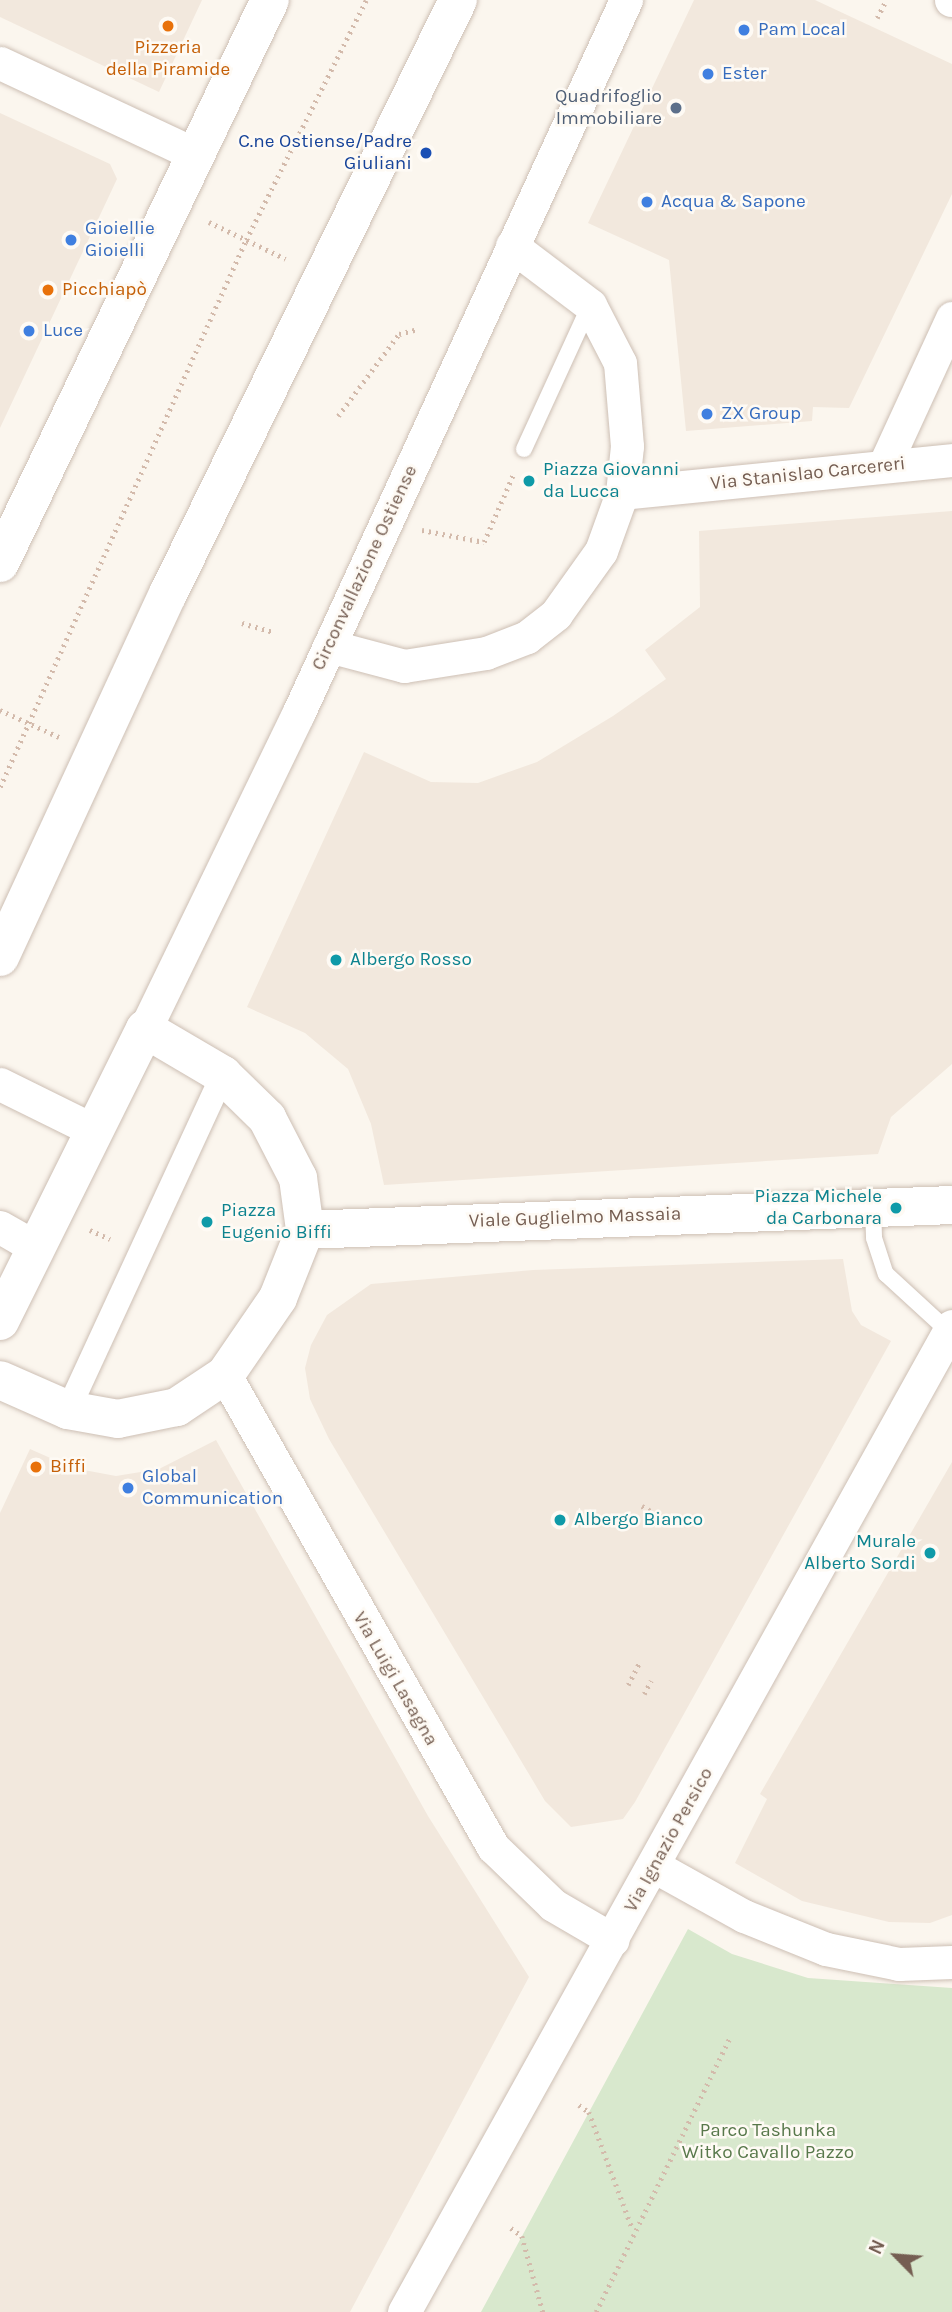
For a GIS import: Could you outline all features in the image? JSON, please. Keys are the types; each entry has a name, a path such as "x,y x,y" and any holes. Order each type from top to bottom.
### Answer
{"street":[{"path":"4,544 270,0"},
{"path":"0,957 168,594 458,0"},
{"name":"Circonvallazione Ostiense","path":"0,1321 91,1129 145,1029 329,646 626,0"},
{"path":"0,63 196,155"},
{"path":"329,646 404,666 468,659 527,636 568,601 590,570 622,494 628,420 623,374 610,336 590,305 512,246"},
{"path":"884,466 952,318"},
{"name":"Via Stanislao Carcereri","path":"622,494 952,460"},
{"path":"0,1380 68,1410 103,1419 147,1416 177,1407 225,1375 274,1307 305,1230 290,1158 267,1118 223,1075 145,1029"},
{"path":"68,1410 223,1075"},
{"path":"0,1084 91,1129"},
{"path":"859,1206 952,1205"},
{"name":"Viale Guglielmo Massaia","path":"305,1230 859,1206"},
{"path":"0,1227 35,1247"},
{"name":"Via Ignazio Persico","path":"404,2312 951,1329"},
{"name":"Via Luigi Lasagna","path":"225,1375 492,1847 553,1905 612,1940"},
{"path":"654,1866 744,1916 826,1949 900,1964 952,1962"}],"lane":[{"path":"524,449 590,305"},
{"path":"859,1206 874,1238 886,1274 951,1329"}],"path":[{"path":"0,787 246,240 366,0"},
{"path":"877,18 886,0"},
{"path":"209,222 286,259"},
{"path":"338,416 399,334 418,330"},
{"path":"386,524 484,541 524,449"},
{"path":"242,623 274,632"},
{"path":"0,710 62,738"},
{"path":"642,1506 676,1526"},
{"path":"628,1685 639,1663"},
{"path":"644,1694 651,1681"},
{"path":"596,2312 730,2037"},
{"path":"579,2105 589,2112 634,2231"},
{"path":"511,2228 522,2236 543,2312"}],"shaded area":[{"path":"0,0 202,0 159,92 0,17"},
{"path":"694,0 815,0 952,64 952,194 849,408 813,407 812,421 686,431 669,260 588,223"},
{"path":"0,113 110,164 117,179 0,428"},
{"path":"952,511 952,1064 891,1117 878,1154 384,1185 371,1124 348,1069 305,1033 247,1007 364,752 431,782 478,783 537,762 613,716 666,679 645,650 700,607 699,531"},
{"path":"843,1259 852,1311 861,1325 891,1341 635,1802 623,1819 571,1827 545,1801 329,1439 310,1399 305,1368 311,1345 327,1315 371,1284 533,1270"},
{"path":"216,1440 428,1816 529,1977 350,2312 0,2312 0,1513 30,1449 73,1468 116,1476 159,1469"},
{"path":"952,1462 952,1915 930,1923 889,1922 802,1901 735,1863 767,1799 760,1794"}],"green space":[{"name":"Parco Tashunka Witko Cavallo Pazzo","path":"688,1929 732,1954 808,1978 952,1988 952,2312 481,2312"}],"place":[{"name":"Pizzeria della Piramide","path":"168,26"},
{"name":"Pam Local","path":"744,30"},
{"name":"Ester","path":"708,74"},
{"name":"Quadrifoglio Immobiliare","path":"676,108"},
{"name":"C.ne Ostiense/Padre Giuliani","path":"426,153"},
{"name":"Acqua & Sapone","path":"647,202"},
{"name":"Gioiellie Gioielli","path":"71,240"},
{"name":"Picchiapò","path":"48,290"},
{"name":"Luce","path":"29,331"},
{"name":"ZX Group","path":"707,414"},
{"name":"Piazza Giovanni da Lucca","path":"529,481"},
{"name":"Albergo Rosso","path":"336,960"},
{"name":"Piazza Michele da Carbonara","path":"896,1208"},
{"name":"Piazza Eugenio Biffi","path":"207,1222"},
{"name":"Biffi","path":"36,1467"},
{"name":"Global Communication","path":"128,1488"},
{"name":"Albergo Bianco","path":"560,1520"},
{"name":"Murale Alberto Sordi","path":"930,1553"}]}
